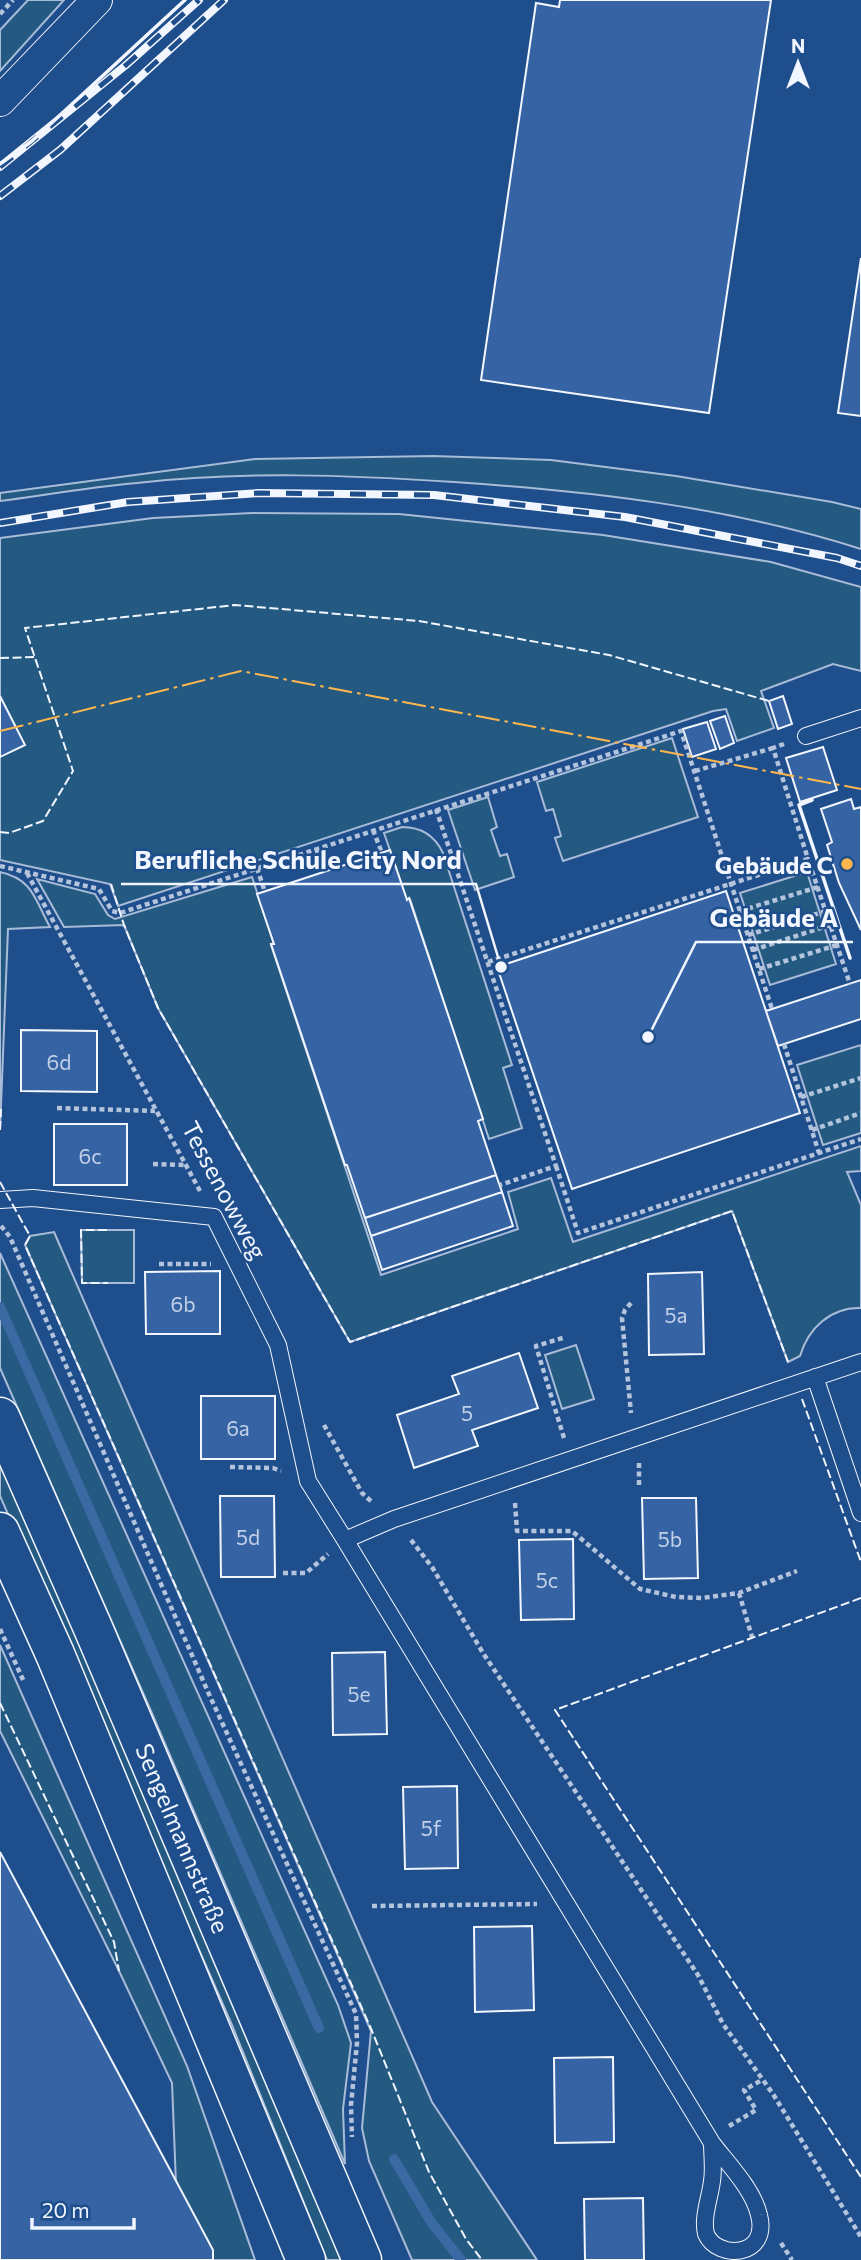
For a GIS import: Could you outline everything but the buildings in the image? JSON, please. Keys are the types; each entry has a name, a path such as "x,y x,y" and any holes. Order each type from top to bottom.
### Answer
{"main road":[{"name":"Sengelmannstraße","path":"0,1417 93,1628 362,2260"},
{"name":"Sengelmannstraße","path":"0,1532 55,1654 306,2260"}],"street":[{"path":"0,100 97,0"}],"lane":[{"path":"806,736 861,718"},
{"path":"0,1200 33,1198 214,1217"},
{"name":"Tessenowweg","path":"214,1217 278,1345 308,1481 712,2143 746,2188 759,2214 760,2233 756,2246 738,2258 723,2256 711,2244 706,2233 706,2210 713,2179 712,2143"},
{"path":"345,1540 394,1519 861,1362"},
{"path":"815,1377 861,1513"}],"path":[{"path":"0,15 13,0"},
{"path":"0,866 99,889 112,912 120,913 681,731 772,1009"},
{"path":"695,771 806,736"},
{"path":"773,748 850,984"},
{"path":"436,809 578,1233 861,1139"},
{"path":"373,830 382,853"},
{"path":"316,848 324,872"},
{"path":"488,962 808,859"},
{"path":"257,868 265,892"},
{"name":"Tessenowweg","path":"27,872 214,1217"},
{"path":"740,911 818,887"},
{"path":"748,935 825,911"},
{"path":"753,950 830,925"},
{"path":"759,969 837,945"},
{"path":"784,1044 819,1153"},
{"path":"801,1097 861,1078"},
{"path":"57,1108 156,1111"},
{"path":"812,1130 861,1114"},
{"path":"543,1128 551,1126"},
{"path":"153,1164 186,1165"},
{"path":"500,1185 556,1166"},
{"path":"0,1225 10,1237 208,1692 356,2014 357,2043 350,2127"},
{"path":"159,1264 240,1265"},
{"path":"631,1303 622,1318 631,1411 638,1437"},
{"path":"566,1337 536,1346 570,1459"},
{"path":"317,1413 362,1493 394,1519 432,1567 483,1653 690,1963 723,2024 762,2080 861,2237"},
{"path":"230,1467 273,1468 308,1481"},
{"path":"513,1479 517,1531 572,1531 640,1589 676,1597 702,1598 739,1593 797,1571"},
{"path":"283,1573 306,1573 345,1540"},
{"path":"739,1593 752,1637"},
{"path":"372,1906 566,1903"},
{"path":"745,2116 756,2110 744,2090 762,2080"}],"shaded area":[{"path":"28,0 64,0 0,71 0,30"},
{"path":"433,456 551,460 676,476 832,502 861,509 861,549 761,522 660,503 557,490 415,480 295,475 176,479 0,501 0,493 255,459"},
{"path":"252,513 399,514 603,535 771,562 861,587 861,671 833,664 761,691 774,728 737,741 726,709 713,711 118,906 110,884 0,860 0,538 153,518"},
{"path":"672,738 698,817 563,861 555,838 561,836 553,809 546,811 537,782"},
{"path":"488,797 497,827 491,830 500,856 507,854 514,877 475,890 448,810"},
{"path":"402,827 427,834 443,853 512,1065 503,1068 522,1128 489,1139 410,899 407,900 384,833"},
{"path":"0,872 11,875 26,885 50,927 8,929 0,1130"},
{"path":"807,872 836,964 770,985 740,893"},
{"path":"252,877 274,944 271,945 381,1275 518,1229 508,1192 551,1178 573,1242 861,1146 861,1171 847,1172 861,1205 861,1308 840,1311 830,1316 809,1337 800,1356 788,1362 732,1211 350,1342 158,1008 124,925 64,927 37,879 95,894 108,915 115,919"},
{"path":"861,1045 861,1133 823,1145 797,1065"},
{"path":"81,1230 134,1230 134,1283 82,1283"},
{"path":"54,1232 432,2102 537,2260 412,2260 369,2161 362,2128 371,2031 25,1245 30,1236"},
{"path":"0,1253 338,2005 351,2043 343,2109 345,2164 151,1711 0,1368"},
{"path":"576,1345 594,1399 562,1409 545,1355"},
{"path":"0,1462 242,2015 341,2260 327,2260 232,2025 0,1496"},
{"path":"0,1645 187,2066 255,2260 213,2260 176,2184 172,2083 0,1731"}],"waterway":[{"path":"0,1307 319,2028"},
{"path":"394,2159 431,2222 461,2260"}],"railway":[{"path":"0,167 126,65 199,0"},
{"path":"0,196 60,150 224,0"},
{"path":"0,523 128,502 259,493 434,495 625,517 837,558 861,566"}],"fence":[{"path":"0,832 9,833 43,821 73,771 25,628 235,605 419,621 609,655 769,701"},
{"path":"0,658 35,657"},
{"path":"111,884 124,925 158,1008 350,1342 732,1211 788,1362"},
{"path":"0,1130 1,1109"},
{"path":"0,1182 30,1236 25,1245 372,2031 429,2172 466,2239 482,2260"},
{"path":"107,1230 81,1230 82,1283 108,1283"},
{"path":"802,1399 861,1562"},
{"path":"861,1598 555,1710 861,2177"},
{"path":"0,1703 114,1942 119,1971"}],"wall":[{"path":"0,164 32,141 185,0"},
{"path":"812,800 799,805 850,958"}],"power":[{"path":"0,731 241,671 861,789"}],"place":[{"name":"Gebäude C","path":"847,864"},
{"name":"Berufliche Schule City Nord","path":"501,967"},
{"name":"Gebäude A","path":"648,1037"}]}
